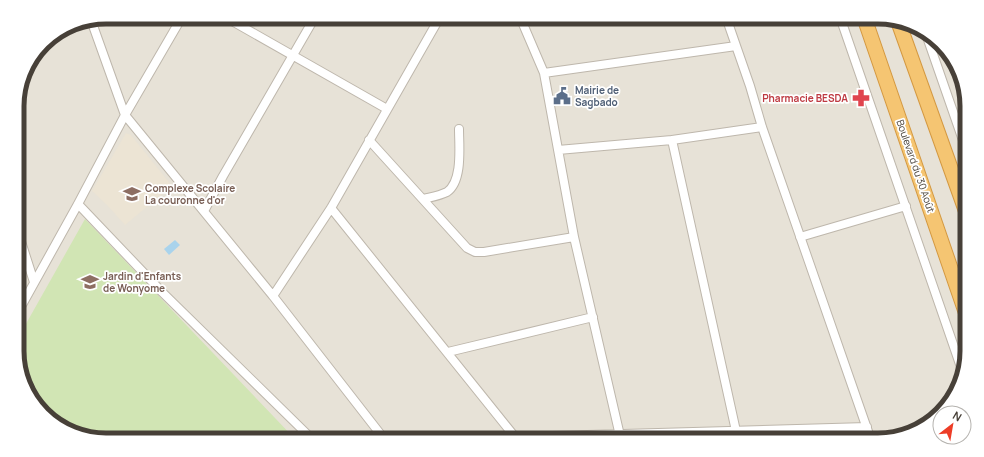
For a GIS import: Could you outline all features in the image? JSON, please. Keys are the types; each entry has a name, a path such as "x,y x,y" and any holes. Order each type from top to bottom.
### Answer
{"highway":[{"name":"Boulevard du 30 Août","path":"866,24 960,296"},
{"path":"900,27 960,194"}],"street":[{"path":"24,301 78,204 124,115 178,24"},
{"path":"237,24 387,109"},
{"path":"204,212 223,176 311,24"},
{"path":"273,296 331,208 436,24"},
{"path":"523,24 544,73 574,237 619,433"},
{"path":"728,24 750,86 762,128 868,433"},
{"path":"842,24 959,361"},
{"path":"93,25 124,115 273,296 380,433"},
{"path":"929,42 960,132"},
{"path":"544,73 736,46"},
{"path":"558,150 672,140 762,128"},
{"path":"423,199 439,196 448,191 453,182 460,166 459,129"},
{"path":"370,140 467,248 475,252 484,252 574,237"},
{"path":"672,140 736,430"},
{"path":"78,204 162,292 306,433"},
{"path":"800,237 906,206"},
{"path":"331,208 512,433"},
{"path":"24,249 34,282"},
{"path":"448,352 593,316"},
{"path":"686,433 736,430 866,427"}],"shaded area":[{"path":"100,24 884,24 910,30 928,41 943,56 954,74 959,95 960,351 954,383 940,405 932,405 932,412 928,416 910,427 884,433 100,433 74,427 56,416 41,401 30,383 25,362 24,100 30,74 44,52 65,35 74,30"},
{"name":"Complexe Scolaire La couronne d'or","path":"126,133 131,135 172,186 125,225 92,191"}],"green space":[{"path":"85,219 289,433 100,433 74,427 56,416 48,409 41,401 30,383 25,362 24,327"}],"water":[{"path":"175,240 180,245 169,255 164,249"}],"place":[{"name":"Mairie de Sagbado","path":"562,96"},
{"name":"Pharmacie BESDA","path":"861,98"},
{"name":"Complexe Scolaire La couronne d'or","path":"132,194"},
{"name":"Jardin d'Enfants de Wonyome","path":"90,282"}]}
